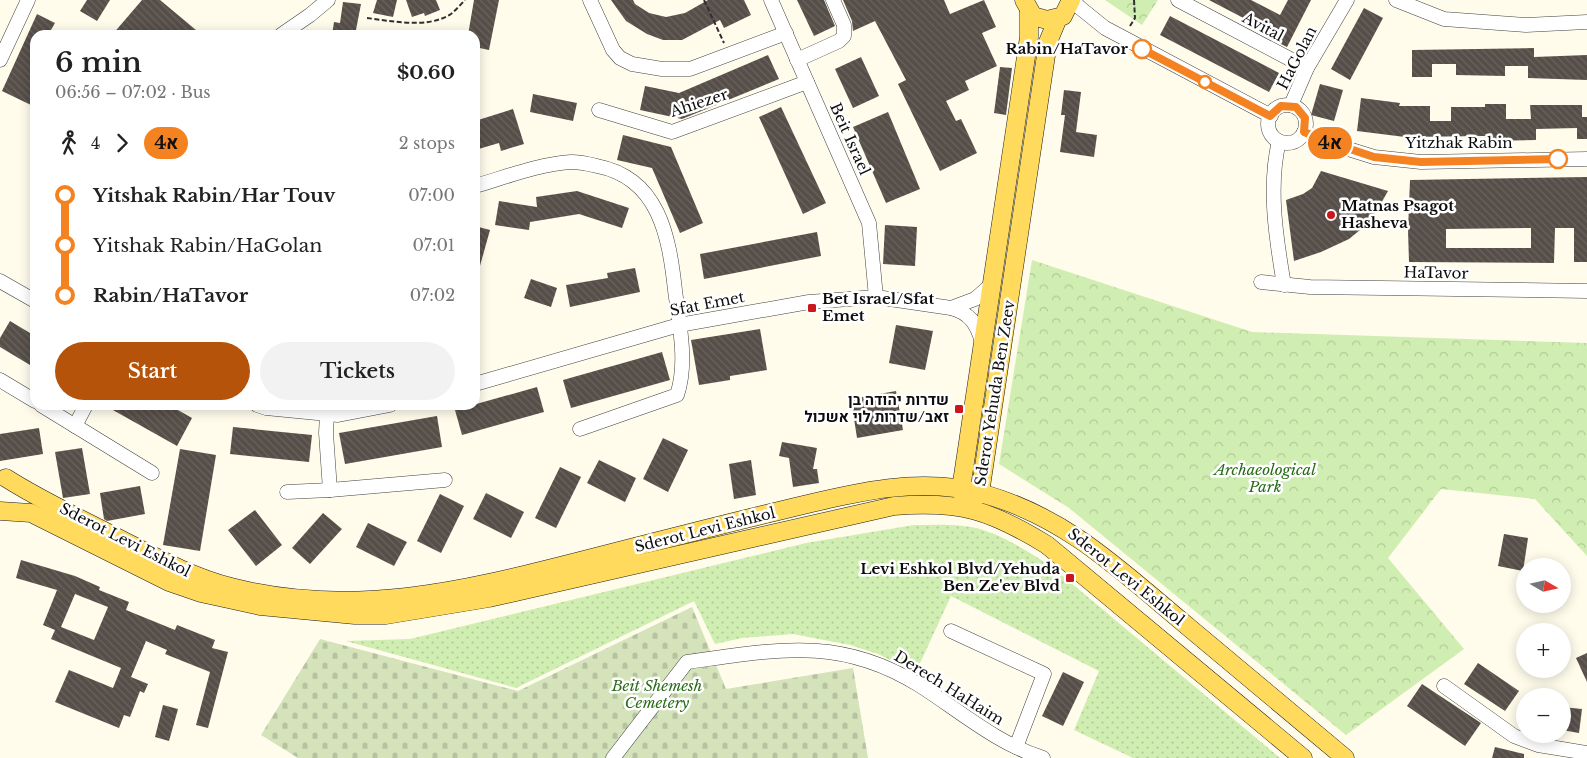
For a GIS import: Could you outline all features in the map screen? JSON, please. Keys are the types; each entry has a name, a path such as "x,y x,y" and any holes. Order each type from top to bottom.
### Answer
{"main road":[{"name":"Sderot Yehuda Ben Zeev","path":"1025,4 1029,37 961,489 967,507 980,493 1048,42 1061,17 1070,7 1072,0"},
{"path":"1025,4 1042,20 1061,17"},
{"path":"0,508 9,491 3,474"},
{"name":"Sderot Levi Eshkol","path":"3,474 168,564 207,580 263,594 352,602 426,596 488,585 692,532 854,495 918,486 961,489 980,493 1048,519 1096,549 1345,758"},
{"name":"Sderot Levi Eshkol","path":"0,511 31,513 162,579 201,593 260,606 355,615 421,610 489,598 894,506 939,504 967,507 1006,521 1047,545 1303,758"}],"street":[{"path":"0,60 5,40 28,0"},
{"path":"289,30 310,16 328,0"},
{"path":"590,0 613,50 620,58 632,64 662,69 690,69 786,33"},
{"name":"Beit Israel","path":"771,0 868,223 876,297"},
{"path":"797,60 839,41 844,36 844,25 833,0"},
{"path":"1072,0 1106,28 1122,38 1270,116"},
{"name":"Avital","path":"1178,0 1307,68"},
{"name":"HaGolan","path":"1291,106 1307,68 1347,0"},
{"path":"1396,0 1444,19 1526,25 1587,22"},
{"path":"1061,17 1084,19 1106,28"},
{"name":"Ahiezer","path":"599,110 672,132 807,82"},
{"path":"1281,106 1291,106 1300,110 1305,118 1304,132 1293,142 1279,141 1271,133 1270,116 1281,106"},
{"name":"Yitzhak Rabin","path":"1304,132 1374,157 1421,162 1587,159"},
{"path":"1279,141 1274,161 1273,189 1284,285"},
{"path":"480,185 549,165 572,162 608,168 626,175 639,185 652,202 670,247 683,378 677,395 580,429"},
{"path":"0,281 30,298"},
{"name":"HaTavor","path":"1261,282 1284,285 1587,291"},
{"name":"Sfat Emet","path":"951,308 975,299 992,284"},
{"name":"Sfat Emet","path":"480,383 679,325 809,302 876,297 960,310 974,322 983,343"},
{"path":"0,380 30,398"},
{"path":"49,410 152,473"},
{"path":"75,426 83,410"},
{"path":"296,410 338,415 364,410"},
{"path":"327,414 330,490"},
{"path":"287,492 446,480"},
{"path":"951,631 1044,674 1016,747"},
{"name":"Derech HaHaim","path":"613,758 687,662 781,649 826,651 857,657 884,666 919,685 991,734 1043,758"},
{"path":"1444,686 1514,736 1538,745 1587,753"}],"path":[{"path":"367,18 395,22 429,21 451,14 465,0"},
{"path":"704,0 729,54"},
{"path":"1122,38 1135,18 1134,0"}],"green space":[{"path":"1105,0 1158,0 1142,25"},
{"name":"Archaeological Park","path":"1032,260 1252,332 1587,343 1587,556 1535,499 1441,489 1388,558 1464,649 1346,735 1069,508 999,464"},
{"path":"914,525 966,526 983,530 1019,546 1035,556 1052,567 1280,758 1133,758 1074,730 1099,671 951,596 916,672 878,654 850,645 793,634 742,638 715,644 694,601 516,688 346,641 410,639 806,543"},
{"name":"Beit Shemesh Cemetery","path":"692,607 726,689 853,668 868,758 298,758 261,735 320,639 518,691"}],"building":[{"path":"87,0 110,0 97,21 80,11"},
{"path":"142,0 160,0 196,30 116,30"},
{"path":"377,0 397,0 393,17 373,13"},
{"path":"406,0 436,0 440,10 425,16 424,13 412,17"},
{"path":"474,0 499,0 489,50 480,48 480,30 469,30"},
{"path":"611,0 633,0 635,4 649,13 666,17 685,13 708,0 744,0 751,15 724,28 720,20 682,40 663,40 647,34 626,21"},
{"path":"797,0 824,0 835,26 814,36"},
{"path":"843,0 944,0 950,14 984,0 996,27 982,33 997,66 965,81 969,90 946,101 956,121 961,119 977,153 940,171 898,84 906,80 875,21 853,31 852,21"},
{"path":"1209,0 1251,0 1280,15 1288,0 1311,0 1287,47 1269,38 1272,33"},
{"path":"343,2 361,4 356,30 333,30 334,22 340,23"},
{"path":"1364,8 1383,18 1350,80 1331,69"},
{"path":"37,14 55,23 51,30 30,30 30,105 2,91"},
{"path":"1170,16 1279,73 1269,92 1160,35"},
{"path":"1534,48 1534,57 1587,55 1587,80 1528,78 1528,66 1505,66 1505,76 1456,75 1456,64 1432,64 1432,77 1412,77 1412,50"},
{"path":"768,55 779,79 682,119 640,110 645,86 679,93"},
{"path":"861,57 879,96 853,108 835,69"},
{"path":"1000,67 1012,68 1006,115 994,113"},
{"path":"1320,84 1343,90 1334,121 1311,115"},
{"path":"1064,90 1081,92 1076,132 1097,135 1094,157 1060,152 1065,115 1061,115"},
{"path":"533,94 577,103 573,121 530,112"},
{"path":"1361,98 1400,103 1399,106 1430,106 1430,121 1451,121 1451,107 1485,107 1485,104 1506,104 1506,119 1531,119 1530,105 1582,105 1582,117 1587,117 1587,139 1577,139 1577,128 1536,129 1536,140 1485,141 1485,136 1405,137 1357,131"},
{"path":"781,107 826,203 803,214 759,117"},
{"path":"513,109 524,144 501,151 499,143 480,149 480,119"},
{"path":"888,112 920,189 886,203 853,127"},
{"path":"623,135 671,147 703,223 680,233 652,168 617,160"},
{"name":"Matnas Psagot Hasheva","path":"1321,171 1388,191 1371,221 1349,239 1321,252 1294,261 1286,200 1303,194 1312,188"},
{"path":"1587,177 1587,262 1574,262 1574,228 1555,228 1554,263 1409,262 1410,180","holes":["1531,228 1531,248 1446,248 1446,229"]},
{"path":"577,191 629,208 622,228 579,214 530,222 529,230 495,225 499,201 537,207 536,197"},
{"path":"885,225 917,227 915,266 883,264"},
{"path":"480,227 490,230 480,266"},
{"path":"817,232 821,256 704,279 700,254"},
{"path":"635,268 640,292 570,307 566,285 608,278 607,273"},
{"path":"531,279 557,288 551,307 524,298"},
{"path":"10,321 30,333 30,365 0,347 0,338"},
{"path":"896,325 933,331 925,370 889,363"},
{"path":"760,329 767,370 730,376 730,380 699,385 691,340"},
{"path":"662,352 670,380 571,408 563,380"},
{"path":"537,387 544,412 462,435 455,410 480,410 480,403"},
{"path":"896,391 903,430 857,438 851,399"},
{"path":"113,410 178,410 192,418 177,446"},
{"path":"437,416 442,447 345,464 339,433"},
{"path":"233,427 312,435 309,462 230,454"},
{"path":"39,428 43,454 0,461 0,434"},
{"path":"663,438 688,450 668,492 643,479"},
{"path":"782,442 817,448 813,469 817,469 819,483 793,487 789,458 779,456"},
{"path":"82,448 90,494 63,498 55,452"},
{"path":"180,449 216,455 200,551 163,545"},
{"path":"599,460 636,478 625,502 587,483"},
{"path":"751,460 756,495 734,499 729,464"},
{"path":"560,467 581,477 556,528 535,518"},
{"path":"140,486 145,514 107,521 104,519 100,493"},
{"path":"486,493 524,512 511,538 473,519"},
{"path":"440,494 464,506 441,553 417,541"},
{"path":"255,510 282,545 256,566 228,530"},
{"path":"323,513 342,529 310,564 292,548"},
{"path":"368,523 407,542 394,566 356,547"},
{"path":"1504,534 1528,538 1525,558 1516,558 1516,570 1498,566"},
{"path":"21,560 75,576 100,587 99,590 129,602 126,610 175,630 177,625 215,640 212,648 228,652 208,728 196,725 210,672 165,654 167,650 146,641 131,677 148,684 144,693 140,691 130,717 124,715 119,728 55,702 69,670 113,688 121,668 51,639 55,630 43,625 57,590 16,578","holes":["75,594 108,607 94,640 61,627"]},
{"path":"1587,653 1587,682 1576,658"},
{"path":"1478,663 1516,689 1516,695 1505,711 1464,684"},
{"path":"1063,672 1084,682 1063,726 1042,716"},
{"path":"1422,684 1481,723 1465,746 1407,706"},
{"path":"163,705 178,709 169,741 155,737"},
{"path":"1571,708 1582,709 1579,733 1571,732"},
{"path":"1495,747 1524,754 1524,758 1492,758"}],"bus line":[{"name":"4א","path":"1142,49 1270,116 1281,106 1296,107 1303,113 1305,118 1306,127 1304,132 1374,157 1421,162 1558,159"}],"place":[{"name":"Rabin/HaTavor","path":"1142,49"},
{"name":"Matnas Psagot Hasheva","path":"1331,215"},
{"name":"Bet Israel/Sfat Emet","path":"812,308"},
{"name":"שדרות יהודה בן זאב/שדרות לוי אשכול","path":"959,409"},
{"name":"Levi Eshkol Blvd/Yehuda Ben Ze'ev Blvd","path":"1070,578"}]}
